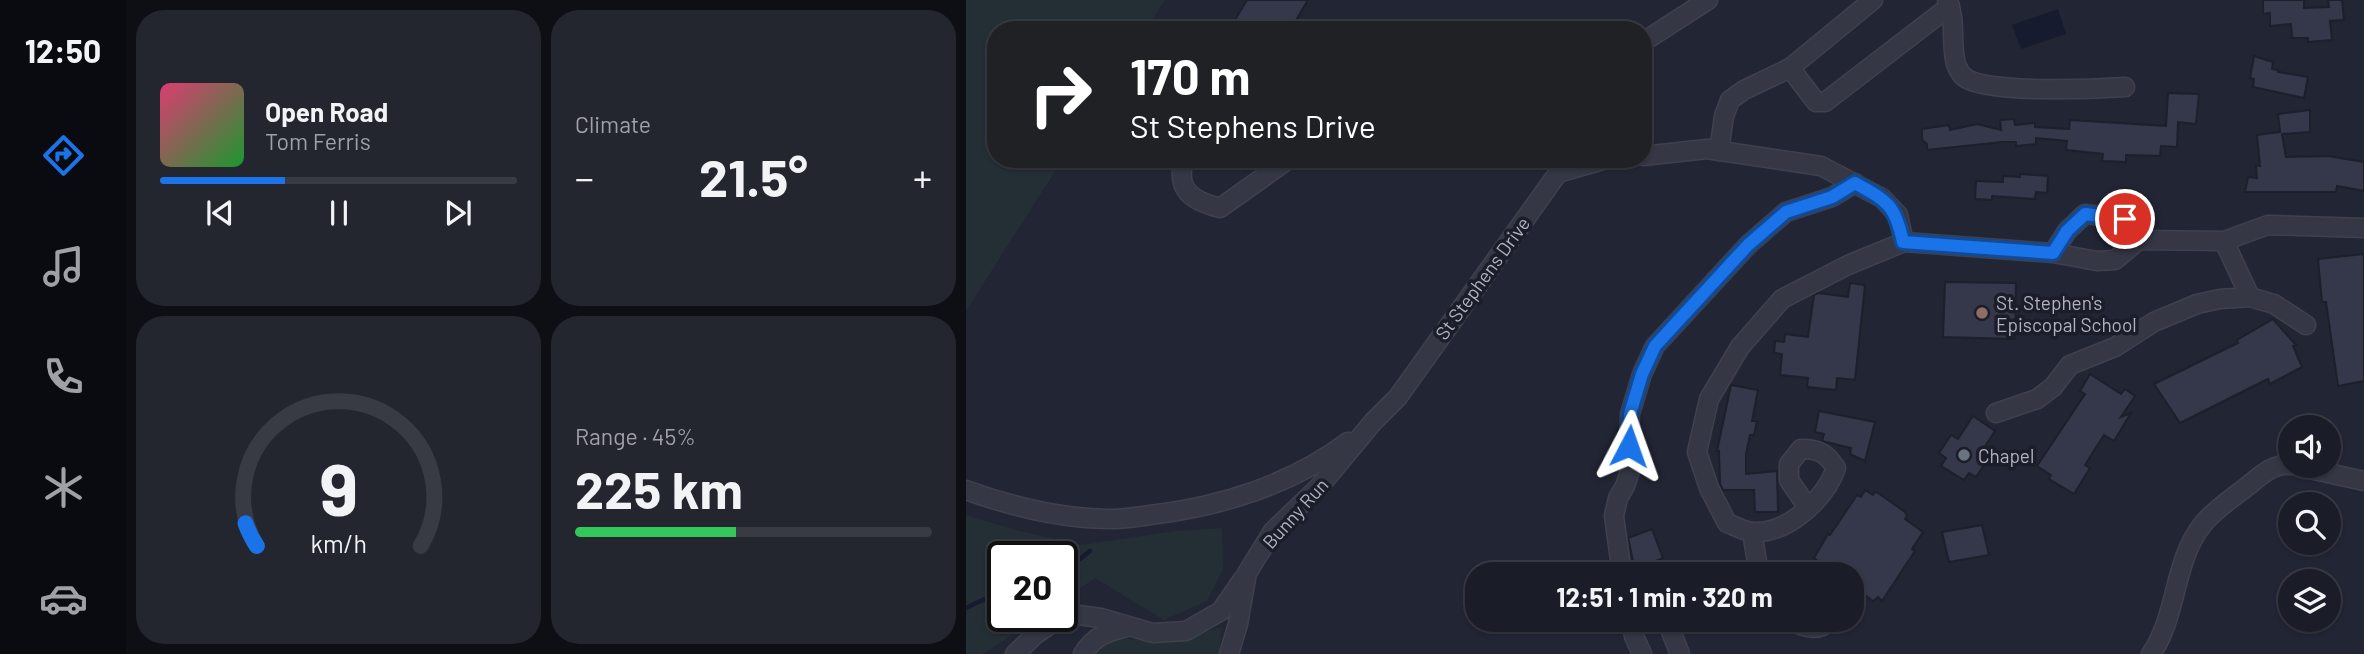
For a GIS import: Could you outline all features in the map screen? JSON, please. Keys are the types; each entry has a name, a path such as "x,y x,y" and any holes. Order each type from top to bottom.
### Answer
{"street":[{"path":"1652,37 1708,0"},
{"path":"1719,151 1724,117 1730,100 1744,90 1790,68 1873,0"},
{"path":"1790,68 1816,103 1825,102 1948,3 1953,11 1956,64 1963,77 1979,84 2004,86 2065,90 2125,88"},
{"path":"1652,155 1707,149 1821,166 1882,198 1898,215 1903,242"},
{"path":"1182,168 1185,187 1198,202 1220,208 1276,168"},
{"name":"St Stephens Drive","path":"1373,422 1398,397 1560,168"},
{"path":"1620,562 1614,516 1618,498 1631,468 1630,414 1642,374 1655,346 1748,245 1786,212 1832,197 1855,183"},
{"path":"2053,253 2067,231 2085,214 2125,219 2139,240"},
{"path":"1808,508 1781,527 1752,533 1727,523 1709,488 1697,452 1709,399 1740,347 1782,299 1848,265 1903,242 2053,253 2097,261 2115,260 2139,240 2224,241 2268,225 2364,228"},
{"path":"2224,241 2250,297"},
{"path":"1996,414 2037,399 2053,387 2070,365 2077,361 2115,347 2154,322 2197,304 2250,297 2274,304 2306,325"},
{"path":"966,490 1002,503 1054,514 1114,519 1174,512 1245,496 1307,468 1334,452 1373,422"},
{"name":"Bunny Run","path":"1229,654 1238,624 1247,573 1273,531 1319,487 1373,422"},
{"path":"2151,654 2161,639 2188,549 2204,523 2263,473 2278,465"},
{"path":"2341,476 2364,481"},
{"path":"1752,533 1757,562"},
{"path":"1015,654 1036,634 1058,619 1078,615 1101,618 1153,633 1186,631 1221,611 1247,573"},
{"path":"1083,654 1088,645 1101,634 1126,627"},
{"path":"1633,632 1642,654"},
{"path":"1671,632 1680,654"}],"shaded area":[{"path":"966,0 1165,0 1152,21 987,21 987,168 1057,168 966,311"},
{"path":"966,515 1064,541 987,541 987,632 1016,632 983,654 966,654"},
{"path":"1222,528 1223,569 1207,601 1164,620 1095,578 1078,590 1078,544 1176,531"},
{"path":"1222,627 1219,654 1094,654 1097,646 1117,638 1165,642"}],"water":[{"path":"2058,9 2066,34 2021,49 2012,25"}],"building":[{"path":"1247,0 1308,0 1295,21 1234,21"},
{"path":"2263,0 2304,0 2304,8 2329,7 2328,0 2342,0 2344,20 2330,21 2332,40 2308,42 2308,38 2292,38 2291,24 2270,26 2270,13 2263,14"},
{"path":"2254,56 2273,62 2272,69 2278,72 2308,77 2304,98 2253,87 2254,79 2250,78"},
{"path":"2168,93 2199,94 2196,124 2178,122 2177,147 2161,146 2160,156 2126,155 2126,162 2102,161 2103,154 2066,150 2067,141 2036,138 2036,144 2016,146 2016,142 2002,142 1927,150 1927,144 1922,140 1922,129 1949,125 1950,130 1977,124 2001,130 2000,120 2014,119 2015,125 2035,123 2035,127 2069,129 2070,120 2166,126"},
{"path":"2310,110 2310,132 2282,134 2286,157 2328,156 2364,162 2364,191 2337,186 2336,192 2245,192 2248,177 2257,178 2256,165 2260,166 2257,135 2280,132 2278,114"},
{"path":"2020,174 2048,176 2047,193 2036,192 2035,199 1992,196 1992,200 1975,199 1976,181 2003,182 2003,176 2020,177"},
{"path":"2364,254 2364,381 2338,386 2326,302 2322,302 2318,259"},
{"path":"1945,282 2016,283 2015,339 1943,337"},
{"path":"1850,283 1865,285 1855,380 1837,378 1836,390 1807,387 1808,378 1780,375 1782,354 1774,353 1775,341 1784,342 1785,334 1808,337 1814,295 1818,293 1848,297"},
{"path":"2273,319 2296,345 2293,346 2302,367 2270,384 2268,379 2180,423 2154,384 2238,343 2237,340"},
{"path":"2090,374 2121,394 2125,389 2135,396 2121,417 2131,413 2114,441 2104,435 2085,465 2090,468 2074,494 2049,479 2051,475 2037,466 2085,394 2080,391"},
{"path":"1731,385 1758,390 1752,421 1757,421 1754,435 1750,435 1746,454 1746,474 1777,471 1778,512 1755,512 1754,490 1723,490 1720,484 1717,451"},
{"path":"1819,411 1875,422 1865,461 1850,454 1851,448 1822,441 1824,434 1815,432"},
{"path":"1973,416 1995,431 1980,454 1988,459 1976,477 1969,473 1964,480 1941,466 1946,458 1939,453 1951,435 1958,439"},
{"path":"1865,490 1873,495 1878,493 1905,512 1905,519 1923,532 1912,549 1915,551 1882,601 1878,597 1873,601 1864,594 1864,562 1818,562 1814,558 1857,495 1861,497"},
{"path":"1982,525 1989,555 1949,562 1942,532"},
{"path":"1652,529 1663,558 1654,562 1633,562 1628,538"}],"waterway":[{"path":"1078,560 1090,551"},
{"path":"966,608 987,599"}],"place":[{"name":"St. Stephen's Episcopal School","path":"1982,313"},
{"name":"Chapel","path":"1964,455"}],"route":[{"path":"1629,446 1630,414 1642,374 1655,346 1748,245 1786,212 1832,197 1855,183 1882,198 1898,215 1903,242 2053,253 2067,231 2085,214 2125,219"}]}
